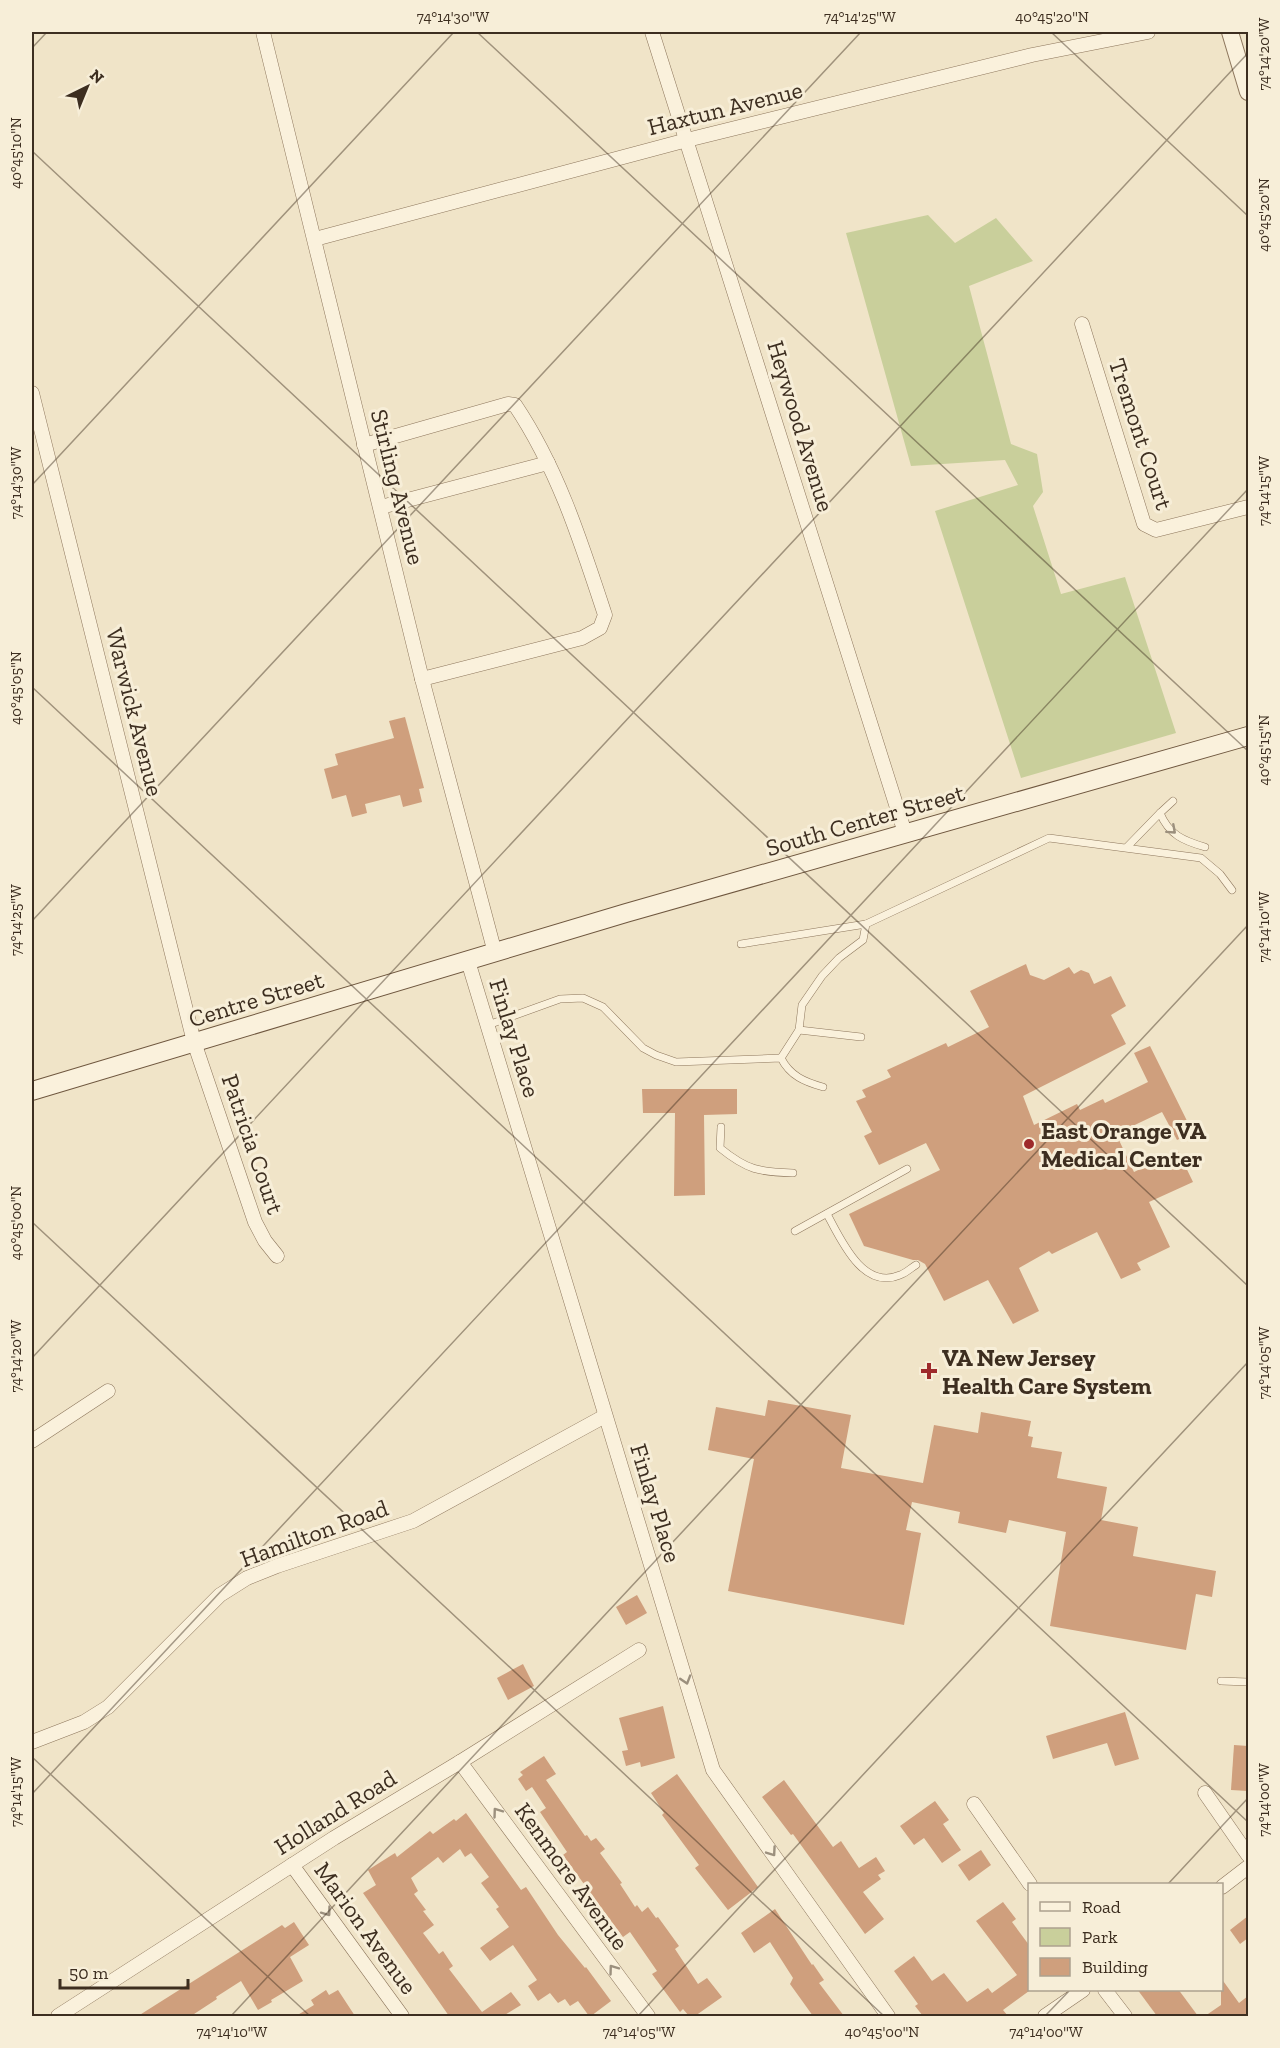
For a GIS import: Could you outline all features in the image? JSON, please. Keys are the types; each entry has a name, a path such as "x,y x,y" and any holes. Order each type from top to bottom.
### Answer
{"main road":[{"name":"South Center Street","path":"495,953 627,913 1248,736"},
{"name":"Centre Street","path":"32,1091 495,953"}],"street":[{"name":"Stirling Avenue","path":"262,32 422,679 495,953"},
{"name":"Heywood Avenue","path":"652,32 905,833"},
{"name":"Haxtun Avenue","path":"315,239 687,140 1032,55 1148,32"},
{"path":"1230,32 1248,92"},
{"name":"Tremont Court","path":"1082,324 1144,524 1156,530 1248,507"},
{"name":"Warwick Avenue","path":"32,393 194,1042"},
{"path":"364,445 508,404 515,405 548,463 570,511 605,615 600,628 582,638 422,679"},
{"path":"381,507 548,463"},
{"name":"Finlay Place","path":"468,961 713,1770 888,2016"},
{"name":"Patricia Court","path":"194,1042 255,1222 265,1241 278,1256"},
{"path":"32,1441 108,1391"},
{"name":"Hamilton Road","path":"32,1742 84,1722 108,1707 219,1595 247,1578 413,1521 605,1416"},
{"name":"Holland Road","path":"58,2016 292,1865 639,1650"},
{"name":"Kenmore Avenue","path":"460,1762 648,2016"},
{"path":"1205,1793 1248,1855"},
{"path":"974,1804 1029,1883"},
{"name":"Marion Avenue","path":"292,1865 402,2016"},
{"path":"1223,1886 1248,1867"},
{"path":"1045,2016 1080,1991"},
{"path":"1106,1991 1125,2016"}],"lane":[{"path":"1127,847 1173,801"},
{"path":"1160,813 1165,825 1185,842 1205,848"},
{"path":"741,945 866,924 1049,838 1201,858 1220,874 1232,890"},
{"path":"782,1058 799,1030 802,1005 822,976 839,958 862,940 866,924"},
{"path":"488,1025 560,999 583,998 603,1007 643,1048 676,1062 782,1058"},
{"path":"799,1030 861,1037"},
{"path":"782,1058 786,1067 801,1080 823,1087"},
{"path":"720,1127 720,1148 738,1162 761,1172 793,1173"},
{"path":"795,1231 907,1169"},
{"path":"827,1215 843,1245 860,1268 879,1277 898,1276 916,1265"},
{"path":"1221,1681 1248,1682"}],"green space":[{"path":"928,215 955,243 996,218 1033,261 969,286 1011,444 1037,454 1043,492 1033,506 1061,594 1125,577 1176,733 1021,778 935,511 1018,485 1005,460 911,466 846,233"}],"building":[{"path":"405,717 424,788 419,789 422,802 403,807 400,795 365,804 367,813 352,817 346,795 332,799 324,769 338,765 335,754 394,738 389,721"},
{"name":"East Orange VA Medical Center","path":"1026,964 1030,975 1044,980 1069,967 1074,974 1081,970 1089,973 1094,984 1111,976 1126,1006 1111,1015 1126,1044 1023,1096 1034,1125 1077,1104 1080,1110 1103,1099 1105,1103 1148,1082 1134,1053 1150,1046 1193,1133 1177,1140 1162,1112 1120,1132 1122,1136 1118,1138 1134,1172 1178,1151 1193,1182 1149,1202 1170,1247 1137,1263 1141,1270 1121,1279 1097,1232 1052,1254 1049,1251 1019,1268 1039,1311 1013,1324 988,1280 944,1301 925,1264 918,1260 864,1246 849,1214 940,1170 926,1143 879,1165 864,1136 872,1132 856,1101 866,1097 862,1090 891,1077 887,1070 946,1043 948,1047 989,1027 970,991"},
{"path":"642,1089 737,1089 737,1114 704,1115 705,1195 674,1196 675,1113 643,1113"},
{"path":"768,1400 851,1415 841,1468 923,1483 934,1425 978,1433 981,1412 1031,1421 1028,1436 1033,1437 1031,1447 1062,1452 1057,1478 1107,1487 1101,1520 1138,1527 1133,1556 1216,1571 1212,1597 1196,1594 1186,1650 1050,1626 1066,1532 1009,1520 1006,1533 958,1523 960,1512 912,1502 906,1530 921,1533 904,1625 728,1591 754,1459 708,1450 716,1407 765,1416"},
{"path":"637,1595 647,1613 626,1625 616,1607"},
{"path":"523,1664 534,1686 508,1700 497,1678"},
{"path":"663,1706 675,1758 641,1767 640,1762 626,1766 622,1751 628,1750 619,1718"},
{"path":"1125,1712 1139,1759 1115,1766 1107,1743 1053,1759 1046,1736"},
{"path":"1234,1745 1248,1746 1248,1791 1231,1790"},
{"path":"544,1756 556,1774 546,1780 585,1836 587,1835 591,1841 596,1838 605,1849 600,1853 622,1883 620,1884 635,1907 637,1905 642,1912 648,1907 656,1918 658,1917 679,1946 675,1949 698,1984 707,1978 722,1997 695,2016 689,2016 683,2009 680,2012 652,1974 657,1971 630,1932 623,1937 563,1855 567,1852 540,1812 546,1808 532,1787 526,1791 518,1779 523,1775 520,1772"},
{"path":"677,1774 758,1887 728,1910 695,1868 699,1865 662,1815 664,1813 651,1793"},
{"path":"784,1780 833,1847 841,1841 859,1868 876,1857 885,1871 878,1875 881,1879 863,1892 884,1919 865,1934 793,1834 791,1835 762,1797"},
{"path":"935,1801 949,1820 943,1824 961,1850 942,1863 924,1838 914,1845 900,1826"},
{"path":"466,1813 521,1890 526,1887 558,1935 611,2001 591,2016 578,2001 570,2006 565,1999 558,2003 550,1993 538,2001 528,1986 537,1980 513,1945 490,1961 480,1948 509,1927 496,1909 499,1907 481,1883 489,1877 471,1853 465,1857 460,1849 443,1863 438,1857 411,1878 418,1891 414,1894 434,1925 423,1933 439,1954 443,1951 453,1966 449,1969 482,2012 511,1992 521,2005 503,2016 449,2016 363,1893 376,1885 368,1870 395,1853 397,1857 430,1831 433,1834"},
{"path":"981,1850 991,1865 969,1881 958,1865"},
{"path":"1003,1902 1016,1919 1012,1922 1028,1944 1029,1991 1003,2010 1008,2016 923,2016 915,2006 918,2004 894,1971 914,1956 932,1981 944,1973 967,2002 988,1988 992,1993 1017,1975 976,1921"},
{"path":"775,1909 824,1980 819,1983 844,2016 813,2016 790,1984 793,1978 770,1942 754,1953 741,1933"},
{"path":"1248,1916 1248,1938 1240,1944 1230,1930"},
{"path":"294,1922 309,1945 290,1957 303,1981 271,2000 272,2002 258,2010 241,1981 191,2016 138,2016 282,1925 285,1928"},
{"path":"1223,1981 1239,2003 1248,1996 1248,2016 1205,2016 1221,2005"},
{"path":"326,1990 329,1995 338,1990 355,2016 296,2016 314,2005 311,2000"},
{"path":"1138,1991 1179,1991 1198,2016 1157,2016"}],"place":[{"name":"East Orange VA Medical Center","path":"1029,1144"},
{"name":"VA New Jersey Health Care System","path":"929,1371"}]}
